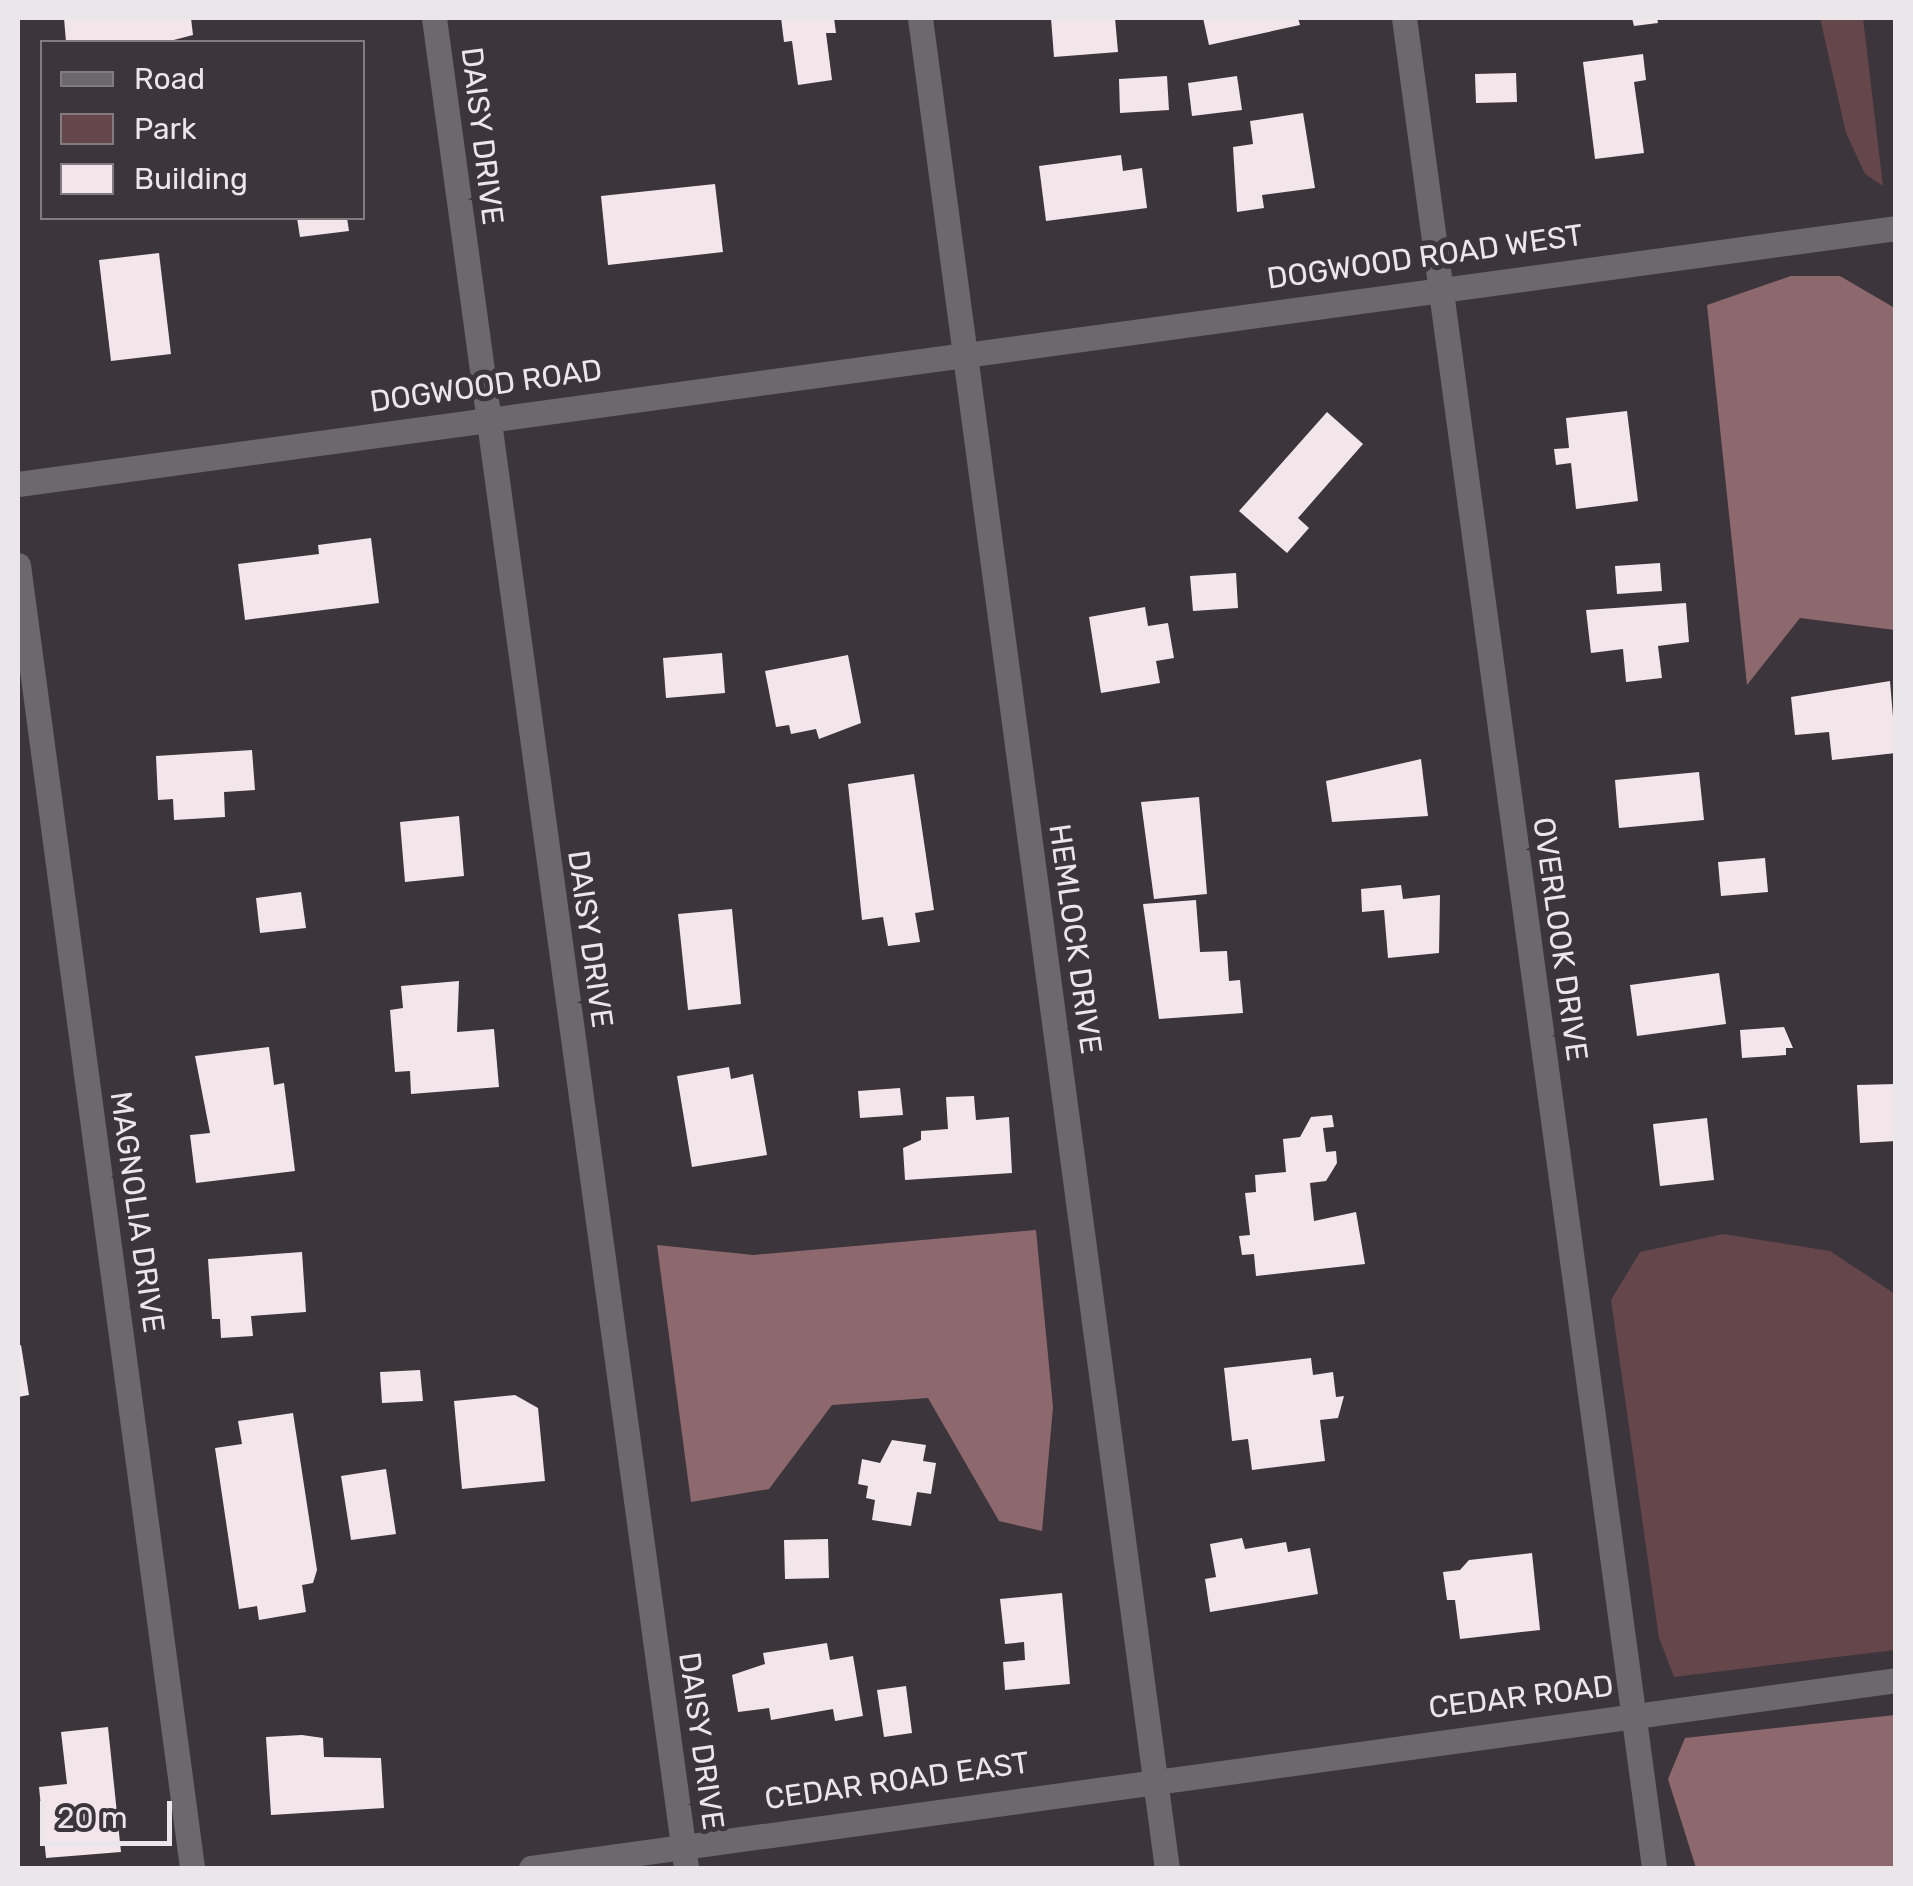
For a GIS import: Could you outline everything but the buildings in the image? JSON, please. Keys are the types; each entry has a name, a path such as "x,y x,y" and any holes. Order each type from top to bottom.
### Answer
{"street":[{"name":"DAISY DRIVE","path":"434,18 684,1856"},
{"name":"HEMLOCK DRIVE","path":"920,18 1166,1868"},
{"name":"OVERLOOK DRIVE","path":"1404,18 1654,1868"},
{"name":"DOGWOOD ROAD WEST","path":"964,351 1896,228"},
{"name":"DOGWOOD ROAD","path":"18,484 964,351"},
{"name":"MAGNOLIA DRIVE","path":"18,565 192,1868"},
{"name":"CEDAR ROAD","path":"1154,1778 1896,1680"},
{"name":"CEDAR ROAD EAST","path":"531,1868 684,1856 1154,1778"}],"green space":[{"path":"1820,18 1863,18 1883,186 1865,174 1846,133"},
{"path":"1723,1234 1830,1251 1895,1294 1895,1650 1674,1677 1659,1638 1611,1300 1640,1252"}],"shaded area":[{"path":"1791,276 1840,276 1893,307 1895,630 1800,618 1747,685 1707,305"},
{"path":"1036,1230 1053,1407 1042,1531 999,1521 928,1398 832,1405 769,1489 691,1502 657,1245 753,1255"},
{"path":"1895,1715 1895,1868 1696,1868 1668,1779 1685,1738"}]}
